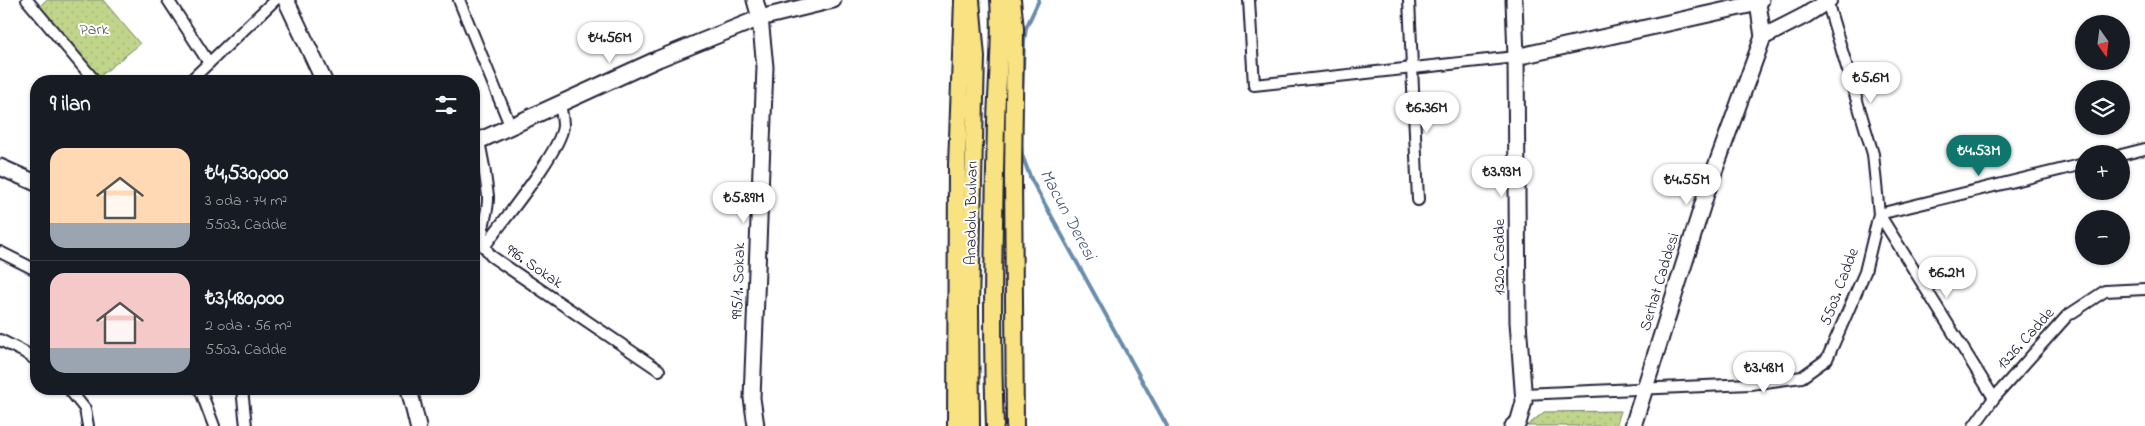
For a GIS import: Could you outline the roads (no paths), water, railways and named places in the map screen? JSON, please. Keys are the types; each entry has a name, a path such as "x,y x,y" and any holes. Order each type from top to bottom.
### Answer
{"main road":[{"path":"956,426 957,165 963,0"},
{"name":"Anadolu Bulvarı","path":"971,0 976,57 971,296 971,426"},
{"name":"Anadolu Bulvarı","path":"994,426 993,368 999,0"},
{"path":"1012,0 1015,29 1013,205 1016,426"}],"street":[{"path":"27,0 90,75"},
{"path":"168,0 209,62"},
{"path":"196,75 275,0"},
{"path":"286,0 321,75"},
{"path":"458,0 510,126"},
{"name":"995/1. Sokak","path":"755,0 760,18 764,67 752,398 756,426"},
{"path":"480,140 658,59 760,18 833,0"},
{"path":"1249,0 1254,85 1516,58 1760,2"},
{"path":"1409,0 1418,200"},
{"name":"1320. Cadde","path":"1514,0 1518,322 1524,402 1518,423 1514,426"},
{"path":"1763,37 1806,16 1823,0 1873,154 1880,214 1994,398"},
{"name":"Serhat Caddesi","path":"1633,426 1707,191 1763,37 1760,2"},
{"path":"484,247 541,170 559,140 563,127 560,103"},
{"path":"2130,153 2145,149"},
{"name":"996. Sokak","path":"480,161 488,198 486,218 482,232 484,247 491,256 659,370"},
{"path":"1880,214 2075,166"},
{"path":"0,168 30,180"},
{"name":"5503. Cadde","path":"1523,394 1750,384 1802,377 1827,359 1865,272 1880,214"},
{"path":"0,252 30,267"},
{"name":"1326. Cadde","path":"1974,426 1994,398 2066,316 2105,290 2145,289"},
{"path":"0,340 30,356"},
{"path":"74,395 85,409 88,426"},
{"path":"202,395 214,426"},
{"path":"243,395 246,426"},
{"path":"411,395 418,426"}],"waterway":[{"name":"Macun Deresi","path":"1022,91 1026,28 1039,0"},
{"name":"Macun Deresi","path":"1021,145 1022,155 1031,179 1167,426"}],"park label":[{"name":"Park","path":"94,30"}]}
